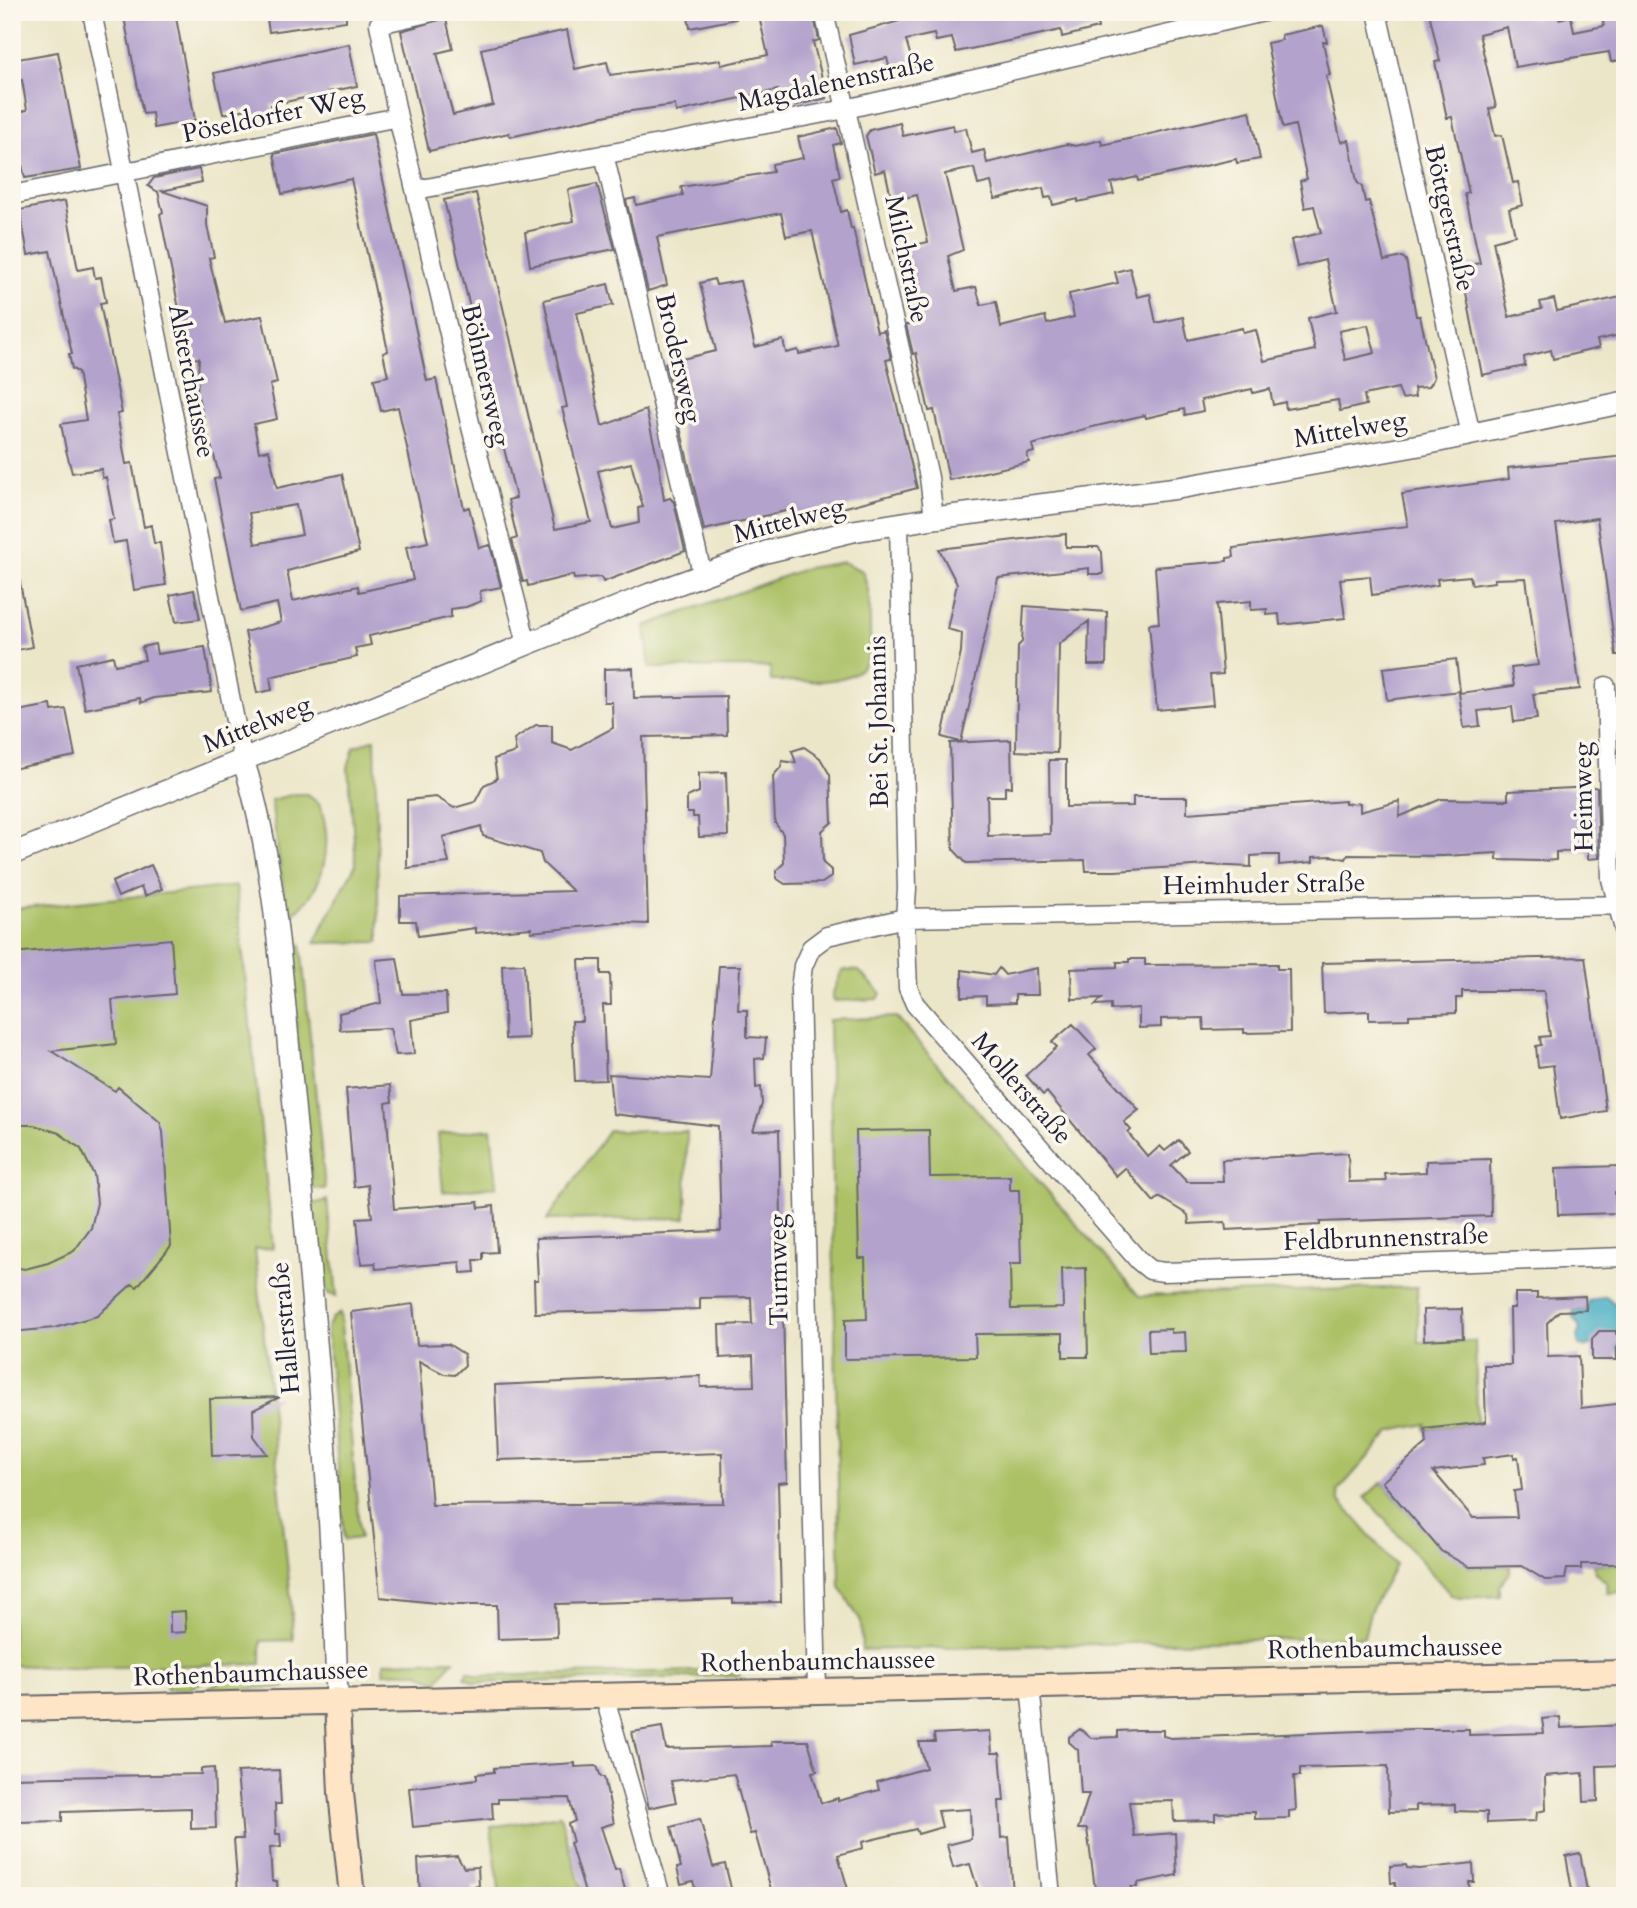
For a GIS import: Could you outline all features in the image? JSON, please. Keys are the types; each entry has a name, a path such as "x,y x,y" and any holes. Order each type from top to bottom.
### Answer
{"main road":[{"name":"Rothenbaumchaussee","path":"12,1709 1625,1673"},
{"name":"Hallerstraße","path":"337,1700 341,1793 352,1896"}],"street":[{"name":"Alsterchaussee","path":"92,12 243,760"},
{"name":"Pöseldorfer Weg","path":"12,195 398,117 379,24 432,12"},
{"name":"Milchstraße","path":"824,12 929,477 934,518"},
{"name":"Magdalenenstraße","path":"416,190 846,109 1264,12"},
{"name":"Böttgerstraße","path":"1377,12 1471,435"},
{"name":"Böhmersweg","path":"398,117 471,427 527,644"},
{"name":"Brodersweg","path":"604,154 702,573"},
{"name":"Mittelweg","path":"12,854 702,573 816,539 934,518 1178,488 1471,435 1625,402"},
{"name":"Bei St. Johannis","path":"900,524 907,862 905,919"},
{"name":"Heimweg","path":"1606,686 1611,874 1621,905 1625,933"},
{"name":"Hallerstraße","path":"243,760 255,798 276,931 314,1306 337,1700"},
{"name":"Heimhuder Straße","path":"905,919 1621,905"},
{"name":"Mollerstraße","path":"905,919 908,988 915,1004 1139,1261 1150,1269"},
{"name":"Turmweg","path":"817,1691 800,989 803,966 811,948 827,936 905,919"},
{"name":"Feldbrunnenstraße","path":"1150,1269 1191,1272 1625,1257"},
{"path":"1030,1686 1051,1896"},
{"path":"604,1695 661,1896"}],"green space":[{"path":"843,562 862,571 869,597 870,649 865,663 858,671 848,676 822,681 771,681 770,667 650,668 645,626 807,568"},
{"path":"375,739 379,942 314,943 356,864 348,767 354,747"},
{"path":"307,794 319,804 324,818 326,850 318,882 310,896 300,908 287,917 271,800"},
{"path":"236,886 273,1248 255,1249 293,1640 261,1641 261,1664 69,1668 12,1665 12,909"},
{"path":"301,944 325,1189 312,1188 290,960 294,948"},
{"path":"842,970 859,971 881,993 878,999 834,1001 832,995"},
{"path":"896,1017 1139,1296 1417,1287 1419,1342 1475,1341 1477,1423 1425,1429 1426,1424 1391,1431 1338,1491 1339,1500 1395,1565 1370,1612 1364,1637 862,1650 861,1622 840,1587 829,1020"},
{"path":"491,1129 497,1186 443,1192 438,1134"},
{"path":"609,1130 687,1132 686,1218 547,1220"},
{"path":"327,1200 337,1296 329,1294 321,1284 313,1204"},
{"path":"340,1313 360,1538 344,1540 327,1329 332,1318"},
{"path":"1382,1482 1441,1550 1468,1561 1468,1567 1510,1566 1510,1572 1500,1586 1500,1596 1459,1598 1451,1595 1365,1497"},
{"path":"1594,1564 1625,1564 1625,1592 1608,1593 1607,1583 1595,1573"},
{"path":"454,1660 437,1682 417,1672 384,1673 384,1662"},
{"path":"741,1670 739,1676 475,1683 464,1677 468,1671 478,1676"},
{"path":"214,1676 188,1689 167,1690 166,1677"},
{"path":"284,1677 285,1687 202,1691 225,1679"},
{"path":"560,1815 582,1891 569,1896 500,1896 491,1827"}],"water":[{"path":"1606,1296 1614,1303 1625,1304 1625,1355 1621,1357 1617,1347 1624,1337 1616,1331 1587,1347 1579,1345 1577,1337 1580,1328 1573,1316 1574,1311 1587,1310 1588,1301"}],"building":[{"path":"123,12 175,12 195,120 154,128 152,113 143,114"},
{"path":"266,12 346,12 346,21 269,32"},
{"path":"687,12 735,12 736,19 690,28"},
{"path":"758,12 813,12 819,40 813,42 827,98 793,106 791,98 781,100 778,90 676,112 675,105 617,113 510,137 509,133 429,151 401,31 446,18 453,49 437,53 453,115 493,105 481,49 567,30 575,69 607,62 610,75 721,60 721,65 768,55"},
{"path":"932,12 1095,12 1098,28 1062,37 1061,30 956,52 952,38 936,41 934,34 906,40 914,68 891,74 887,58 855,65 849,35"},
{"path":"1429,12 1531,12 1532,18 1558,12 1559,19 1571,16 1574,32 1604,26 1602,17 1625,12 1625,59 1611,62 1609,52 1515,67 1507,27 1479,34 1496,107 1489,109 1495,136 1502,135 1513,183 1518,182 1523,205 1509,209 1515,235 1493,241 1509,317 1542,309 1540,302 1554,299 1557,311 1625,296 1625,334 1597,340 1599,348 1553,359 1551,350 1524,357 1525,366 1482,375 1461,267 1480,263 1465,194 1469,193 1452,117 1447,118 1435,62 1440,61"},
{"path":"1323,26 1327,42 1323,42 1330,75 1326,76 1341,142 1349,140 1357,182 1362,187 1365,202 1369,201 1384,261 1402,257 1406,260 1416,316 1420,316 1434,378 1428,387 1414,388 1415,397 1402,399 1398,388 1364,395 1366,405 1340,411 1338,400 1286,409 1285,402 1273,405 1270,389 1253,393 1252,389 1201,400 1203,411 1185,415 1184,409 1088,428 1032,445 1034,452 1027,454 1029,462 949,480 934,410 929,411 916,353 913,354 906,325 910,324 909,312 898,277 900,274 894,250 928,242 917,195 892,201 885,170 875,173 866,136 870,130 900,123 903,136 953,125 954,131 966,128 972,153 984,150 987,163 1067,144 1076,146 1101,140 1102,145 1250,111 1260,159 1237,163 1236,159 1138,181 1137,177 1111,183 1114,194 1078,202 1078,199 1053,205 1051,197 1045,198 1043,188 995,199 991,182 978,185 974,168 945,174 963,250 948,256 956,291 976,287 981,305 996,302 1001,327 1045,316 1047,324 1074,317 1069,294 1118,283 1115,272 1130,268 1137,297 1150,294 1156,323 1183,317 1188,340 1242,328 1243,333 1256,330 1264,361 1315,350 1308,318 1337,311 1325,260 1297,267 1291,240 1321,233 1314,206 1305,208 1300,181 1307,179 1295,125 1283,128 1267,43 1282,40 1281,35","holes":["1368,325 1375,353 1345,360 1339,331"]},
{"path":"349,44 357,86 329,92 331,100 311,104 309,97 271,105 273,112 253,116 251,108 223,114 214,73"},
{"path":"58,52 81,169 25,178 14,130 22,129 20,112 27,110 22,80 15,81 12,60"},
{"path":"837,128 841,143 833,145 840,176 833,178 841,212 847,210 851,229 853,228 877,332 884,330 891,359 886,360 917,488 835,510 826,508 792,517 790,510 704,530 665,363 716,351 700,283 714,279 716,285 740,281 755,347 783,340 786,353 798,350 799,354 838,346 812,231 786,236 781,213 657,237 667,285 648,291 626,200 635,198 636,205 683,195 681,187 773,172 772,164 803,158 798,137"},
{"path":"373,134 427,381 436,379 464,509 469,507 479,548 490,545 501,587 480,591 481,601 451,609 451,617 369,636 371,645 355,648 357,657 270,677 272,690 257,693 245,632 281,622 277,603 241,611 214,479 220,478 197,393 199,358 189,359 160,214 163,212 158,192 148,186 154,178 199,169 202,182 162,191 207,206 207,225 214,257 209,258 225,323 262,316 277,383 270,385 277,419 254,424 259,452 269,450 277,488 342,474 359,552 287,571 293,601 358,586 359,592 413,580 406,547 428,542 398,407 381,411 374,379 388,376 383,353 388,351 351,179 282,194 274,154","holes":["296,505 302,535 255,544 249,513"]},
{"path":"597,184 615,249 530,266 525,232 574,221 568,190"},
{"path":"476,193 555,529 591,522 562,408 567,407 544,300 608,284 613,305 577,313 602,426 646,410 659,464 664,500 670,498 674,502 685,551 603,582 601,577 574,579 573,575 528,586 527,581 523,582 512,540 517,538 508,500 516,498 444,200","holes":["631,463 643,507 638,508 639,523 612,529 598,471"]},
{"path":"65,201 78,270 93,267 95,278 101,277 106,302 100,303 122,413 117,414 126,464 132,463 144,527 151,525 154,543 160,543 166,585 134,590 126,541 113,543 109,520 114,519 106,477 102,478 101,469 72,473 61,424 86,420 78,372 72,369 69,354 72,354 50,251 28,255 20,210"},
{"path":"1625,456 1625,655 1616,655 1597,518 1556,524 1580,689 1533,694 1537,719 1514,722 1512,707 1478,711 1480,726 1464,728 1459,693 1514,686 1511,668 1538,665 1526,578 1494,579 1495,582 1472,585 1470,576 1437,579 1438,585 1372,595 1370,576 1340,579 1345,618 1280,625 1279,614 1267,615 1267,609 1251,610 1251,601 1217,604 1223,674 1210,675 1213,705 1157,710 1149,624 1159,623 1155,567 1227,561 1227,558 1234,557 1233,548 1408,526 1402,494 1509,479 1508,468"},
{"path":"1066,534 1066,547 1098,547 1102,552 1103,574 1089,574 1089,568 998,578 961,742 942,737 961,652 962,633 947,629 957,584 939,549"},
{"path":"19,577 32,647 12,651 12,578"},
{"path":"194,590 200,619 176,622 170,595"},
{"path":"1024,606 1107,612 1106,665 1088,665 1089,621 1059,644 1057,753 1016,751 1018,646 1022,642"},
{"path":"155,644 157,654 205,647 212,692 154,698 141,703 140,698 85,709 76,664 113,656 115,665 145,660 142,647"},
{"path":"1456,659 1460,691 1387,700 1383,668"},
{"path":"633,668 634,698 726,696 727,735 643,737 648,924 619,923 531,932 531,928 475,933 475,928 418,936 416,921 400,921 400,896 573,891 543,863 540,853 483,836 481,826 443,837 449,863 407,868 407,800 436,797 454,808 475,802 484,785 497,779 494,759 516,752 514,739 536,725 552,725 552,743 572,750 613,728 612,702 604,702 604,669"},
{"path":"51,705 52,711 66,709 75,756 12,769 12,712"},
{"path":"1011,740 1012,787 1005,787 1005,796 987,796 988,836 1050,834 1049,760 1066,760 1066,807 1133,806 1133,797 1187,797 1187,813 1345,801 1345,804 1360,803 1360,812 1400,801 1399,817 1441,799 1508,800 1508,791 1594,787 1597,788 1599,858 1588,859 1588,851 1556,852 1556,860 1541,861 1497,860 1497,853 1443,856 1348,855 1346,859 1332,856 1313,857 1313,862 1279,865 1279,855 1265,855 1251,856 1251,867 1208,865 1115,871 1086,871 1085,860 966,863 953,849 950,743"},
{"path":"804,747 820,758 830,775 832,822 822,831 823,863 831,870 831,877 822,883 785,884 776,878 776,871 784,863 783,834 775,823 773,776 781,767 782,761 796,763 792,751"},
{"path":"726,772 728,836 699,837 698,817 687,813 687,797 699,792 699,773"},
{"path":"1620,788 1625,788 1625,858 1622,858"},
{"path":"151,865 162,889 145,896 141,887 118,897 112,882"},
{"path":"171,939 175,994 112,1000 116,1044 51,1051 115,1091 118,1087 160,1122 163,1132 171,1246 137,1287 132,1284 97,1316 54,1328 12,1332 12,1267 25,1269 48,1263 74,1251 91,1228 97,1203 94,1175 81,1149 59,1133 34,1125 12,1125 12,953"},
{"path":"1585,957 1606,1111 1560,1119 1553,1065 1538,1067 1536,1046 1541,1045 1540,1037 1550,1036 1544,991 1462,991 1462,998 1456,998 1456,1013 1409,1015 1409,1019 1369,1020 1369,1011 1324,1013 1322,963"},
{"path":"397,958 403,994 446,993 447,1013 411,1020 414,1054 396,1055 390,1028 340,1030 339,1013 381,1003 376,960"},
{"path":"1129,959 1145,959 1145,965 1277,964 1277,969 1289,969 1290,1032 1204,1030 1203,1018 1161,1019 1161,1027 1139,1028 1139,1008 1111,1010 1111,1004 1095,1005 1102,998 1072,999 1071,969 1117,967 1117,962 1129,962"},
{"path":"579,960 601,960 601,974 610,974 611,1005 603,1005 606,1080 575,1081 572,1021 582,1021"},
{"path":"524,964 528,1038 505,1039 502,965"},
{"path":"719,966 740,966 738,1010 747,1010 747,1037 766,1038 764,1058 755,1059 756,1088 761,1087 762,1104 753,1131 779,1130 787,1482 778,1483 781,1602 733,1603 733,1599 556,1604 557,1637 498,1639 497,1605 455,1605 380,1597 351,1312 413,1304 417,1345 448,1344 464,1354 465,1365 455,1375 444,1374 419,1361 432,1505 723,1503 722,1453 498,1460 495,1385 700,1376 701,1387 754,1386 753,1356 720,1358 719,1325 752,1324 751,1297 700,1298 700,1309 535,1313 534,1280 538,1280 536,1238 721,1231 718,1126 613,1114 609,1074 710,1080"},
{"path":"999,968 1005,975 1037,968 1038,995 1015,995 1015,1003 986,1004 986,996 962,997 962,970 994,975"},
{"path":"1073,1024 1096,1049 1089,1055 1139,1110 1124,1122 1131,1130 1128,1133 1148,1157 1160,1146 1165,1151 1179,1140 1188,1151 1171,1165 1187,1182 1223,1182 1222,1160 1348,1153 1349,1182 1386,1181 1385,1174 1426,1172 1426,1161 1490,1159 1491,1216 1320,1222 1320,1225 1226,1230 1225,1222 1189,1224 1188,1215 1159,1197 1154,1202 1125,1168 1116,1176 1047,1092 1043,1095 1026,1075 1057,1047 1052,1042"},
{"path":"390,1085 392,1102 386,1103 394,1209 478,1202 479,1208 494,1206 497,1252 483,1253 483,1260 474,1260 475,1272 461,1273 460,1262 376,1269 375,1263 361,1264 357,1218 372,1217 368,1185 354,1187 346,1089"},
{"path":"929,1130 930,1177 1010,1176 1010,1190 1019,1190 1021,1264 1010,1264 1011,1309 1063,1308 1062,1269 1086,1268 1088,1357 1063,1357 1063,1333 975,1334 976,1357 845,1359 845,1320 867,1319 865,1258 859,1258 856,1131"},
{"path":"1621,1166 1622,1191 1615,1192 1616,1213 1558,1215 1556,1168"},
{"path":"1515,1293 1537,1293 1537,1298 1585,1296 1586,1310 1559,1311 1547,1323 1548,1357 1579,1356 1581,1408 1625,1403 1625,1564 1581,1564 1581,1569 1567,1569 1565,1579 1545,1580 1522,1566 1469,1567 1441,1551 1382,1482 1427,1443 1425,1429 1486,1422 1484,1365 1511,1365 1510,1308 1515,1308","holes":["1514,1454 1514,1458 1518,1457 1522,1490 1514,1491 1517,1517 1473,1518 1433,1471 1484,1465 1483,1458"]},
{"path":"1462,1309 1463,1338 1424,1340 1423,1310"},
{"path":"1171,1329 1171,1333 1185,1332 1186,1352 1149,1353 1148,1330"},
{"path":"1599,1331 1616,1331 1616,1334 1625,1336 1617,1347 1617,1360 1592,1360 1592,1339"},
{"path":"280,1397 253,1410 254,1436 267,1454 212,1456 210,1399"},
{"path":"185,1611 186,1632 170,1633 170,1612"},
{"path":"1560,1717 1561,1728 1625,1725 1625,1765 1597,1766 1598,1801 1584,1802 1583,1773 1545,1776 1546,1810 1537,1812 1536,1821 1487,1823 1487,1812 1455,1811 1455,1804 1416,1805 1416,1811 1389,1812 1388,1766 1300,1768 1300,1776 1294,1776 1296,1810 1289,1811 1289,1818 1255,1819 1255,1812 1242,1812 1215,1813 1215,1820 1174,1821 1173,1801 1129,1802 1134,1836 1175,1833 1177,1875 1137,1883 1137,1887 1131,1887 1131,1896 1096,1896 1087,1829 1078,1829 1089,1794 1081,1794 1078,1750 1069,1742 1069,1737 1080,1729 1091,1738 1118,1737 1118,1731 1137,1730 1163,1730 1163,1736 1171,1738 1414,1729 1469,1729 1469,1735 1544,1733 1542,1719"},
{"path":"662,1727 666,1749 772,1746 771,1741 808,1741 817,1771 812,1772 821,1803 879,1790 877,1782 926,1768 919,1742 935,1742 934,1734 990,1731 992,1753 1000,1753 1004,1801 999,1801 1001,1838 1009,1837 1013,1894 980,1896 970,1864 953,1868 947,1845 971,1839 970,1809 938,1811 942,1827 918,1834 916,1829 862,1842 863,1848 838,1855 850,1896 773,1896 755,1833 750,1834 734,1774 671,1781 676,1802 649,1808 632,1732"},
{"path":"575,1763 575,1767 597,1766 601,1777 604,1777 614,1823 601,1827 627,1896 586,1896 570,1843 573,1842 568,1824 575,1821 569,1798 498,1799 498,1803 492,1803 493,1819 413,1827 409,1788 477,1779 477,1774 494,1772 494,1768"},
{"path":"214,1768 216,1828 191,1829 191,1808 62,1812 62,1821 18,1822 18,1814 12,1814 12,1778 201,1774 201,1769"},
{"path":"279,1770 281,1804 275,1804 276,1834 280,1834 281,1847 270,1848 272,1881 277,1881 278,1896 242,1896 238,1893 234,1839 243,1839 237,1772"},
{"path":"700,1819 713,1867 725,1864 733,1896 697,1896 693,1881 681,1884 677,1868 681,1867 671,1827"},
{"path":"1580,1853 1588,1896 1573,1896 1566,1856"},
{"path":"457,1856 464,1868 478,1867 479,1886 472,1887 473,1896 420,1896 418,1859"},
{"path":"1473,1863 1474,1882 1469,1882 1470,1896 1396,1896 1395,1883 1391,1883 1390,1866 1406,1865 1407,1868 1420,1869"}]}
